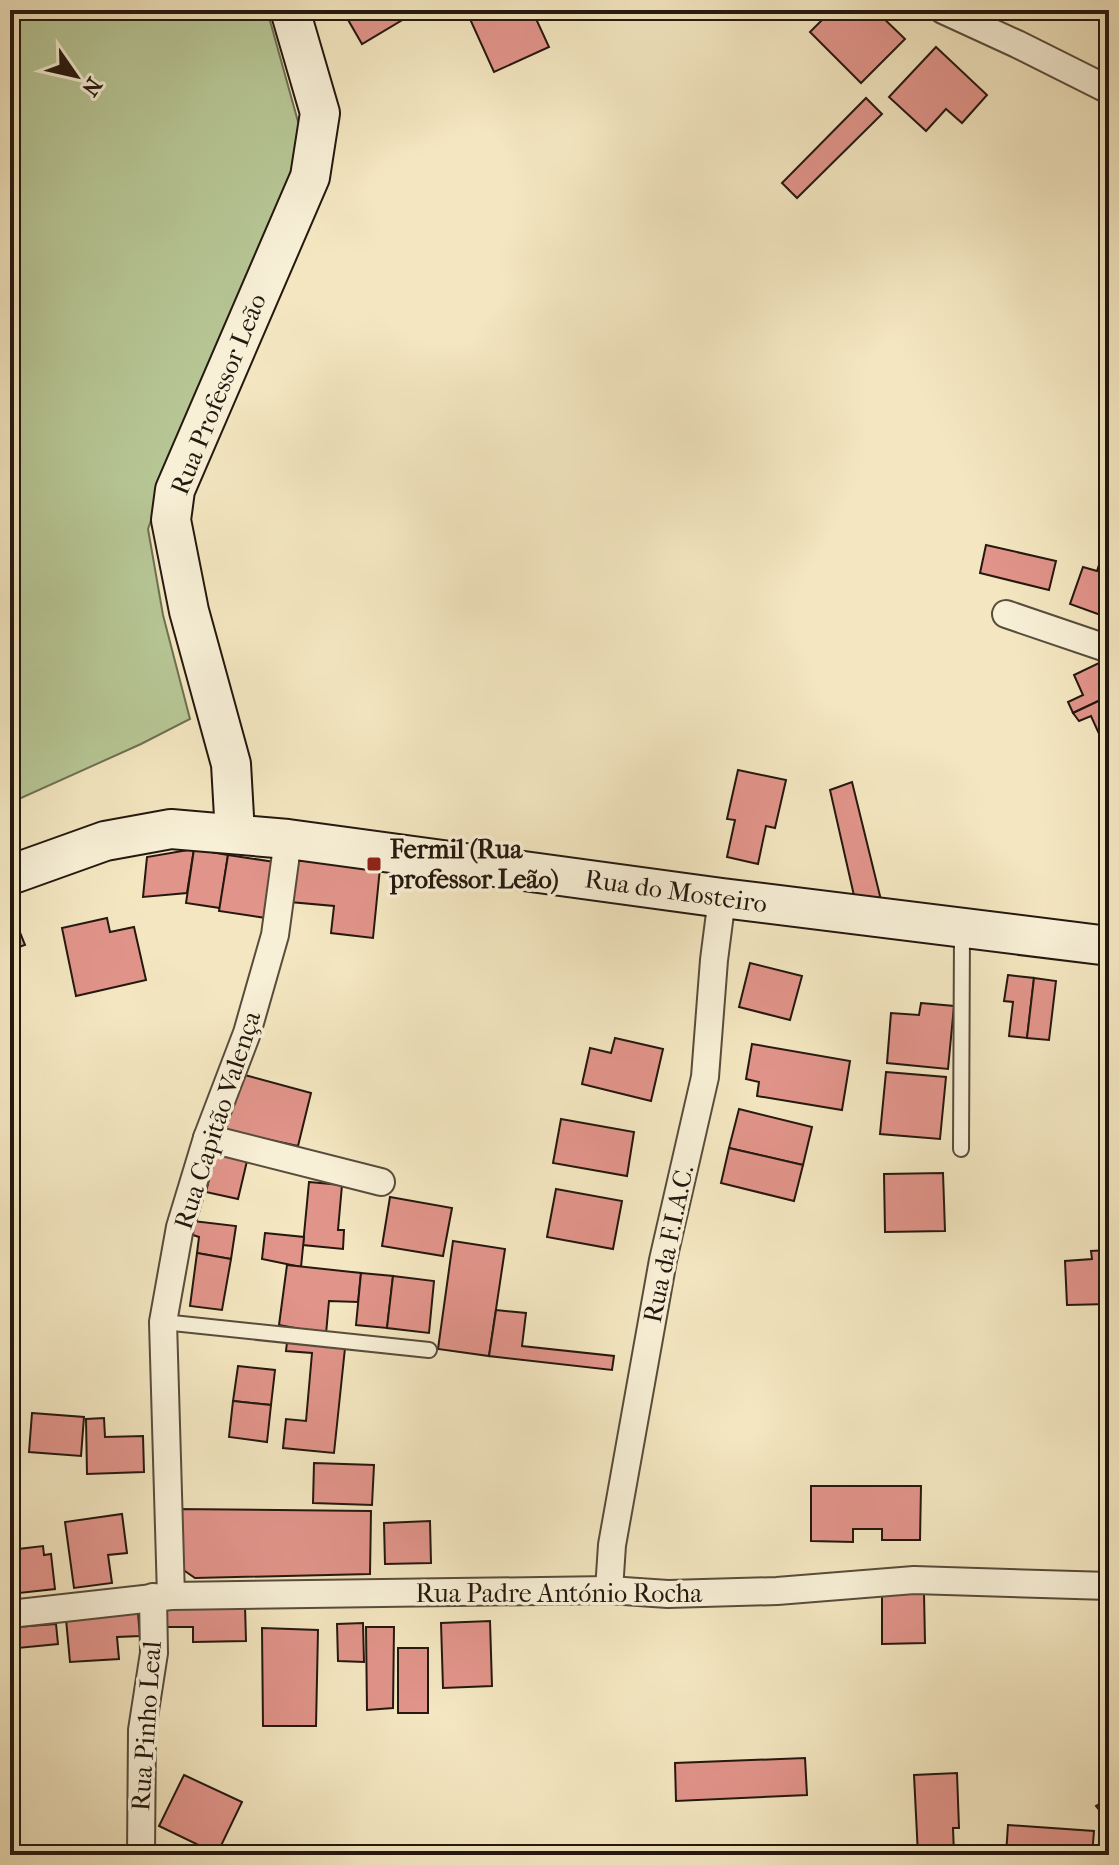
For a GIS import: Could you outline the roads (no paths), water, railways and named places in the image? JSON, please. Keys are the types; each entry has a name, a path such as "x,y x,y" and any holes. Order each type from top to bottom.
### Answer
{"main road":[{"name":"Rua Professor Leão","path":"235,834 231,764 189,611 171,520 175,490 310,177 320,113 290,10"},
{"name":"Rua do Mosteiro","path":"10,875 105,841 171,829 288,839 722,898 1109,946"}],"street":[{"path":"943,10 1109,90"},
{"path":"1006,614 1109,649"},
{"name":"Rua Capitão Valença","path":"162,1597 163,1322 180,1227 207,1138 247,1033 275,935 288,839"},
{"name":"Rua da F.I.A.C.","path":"609,1590 612,1545 663,1260 705,1077 722,898"},
{"path":"207,1138 381,1182"},
{"name":"Rua Padre António Rocha","path":"10,1614 162,1597 609,1590 668,1594 761,1592 914,1580 1109,1586"},
{"name":"Rua Pinho Leal","path":"141,1855 142,1730 162,1597"}],"lane":[{"path":"961,1149 962,928"},
{"path":"163,1322 429,1350"}],"place":[{"name":"Fermil (Rua professor Leão)","path":"374,864"}]}
